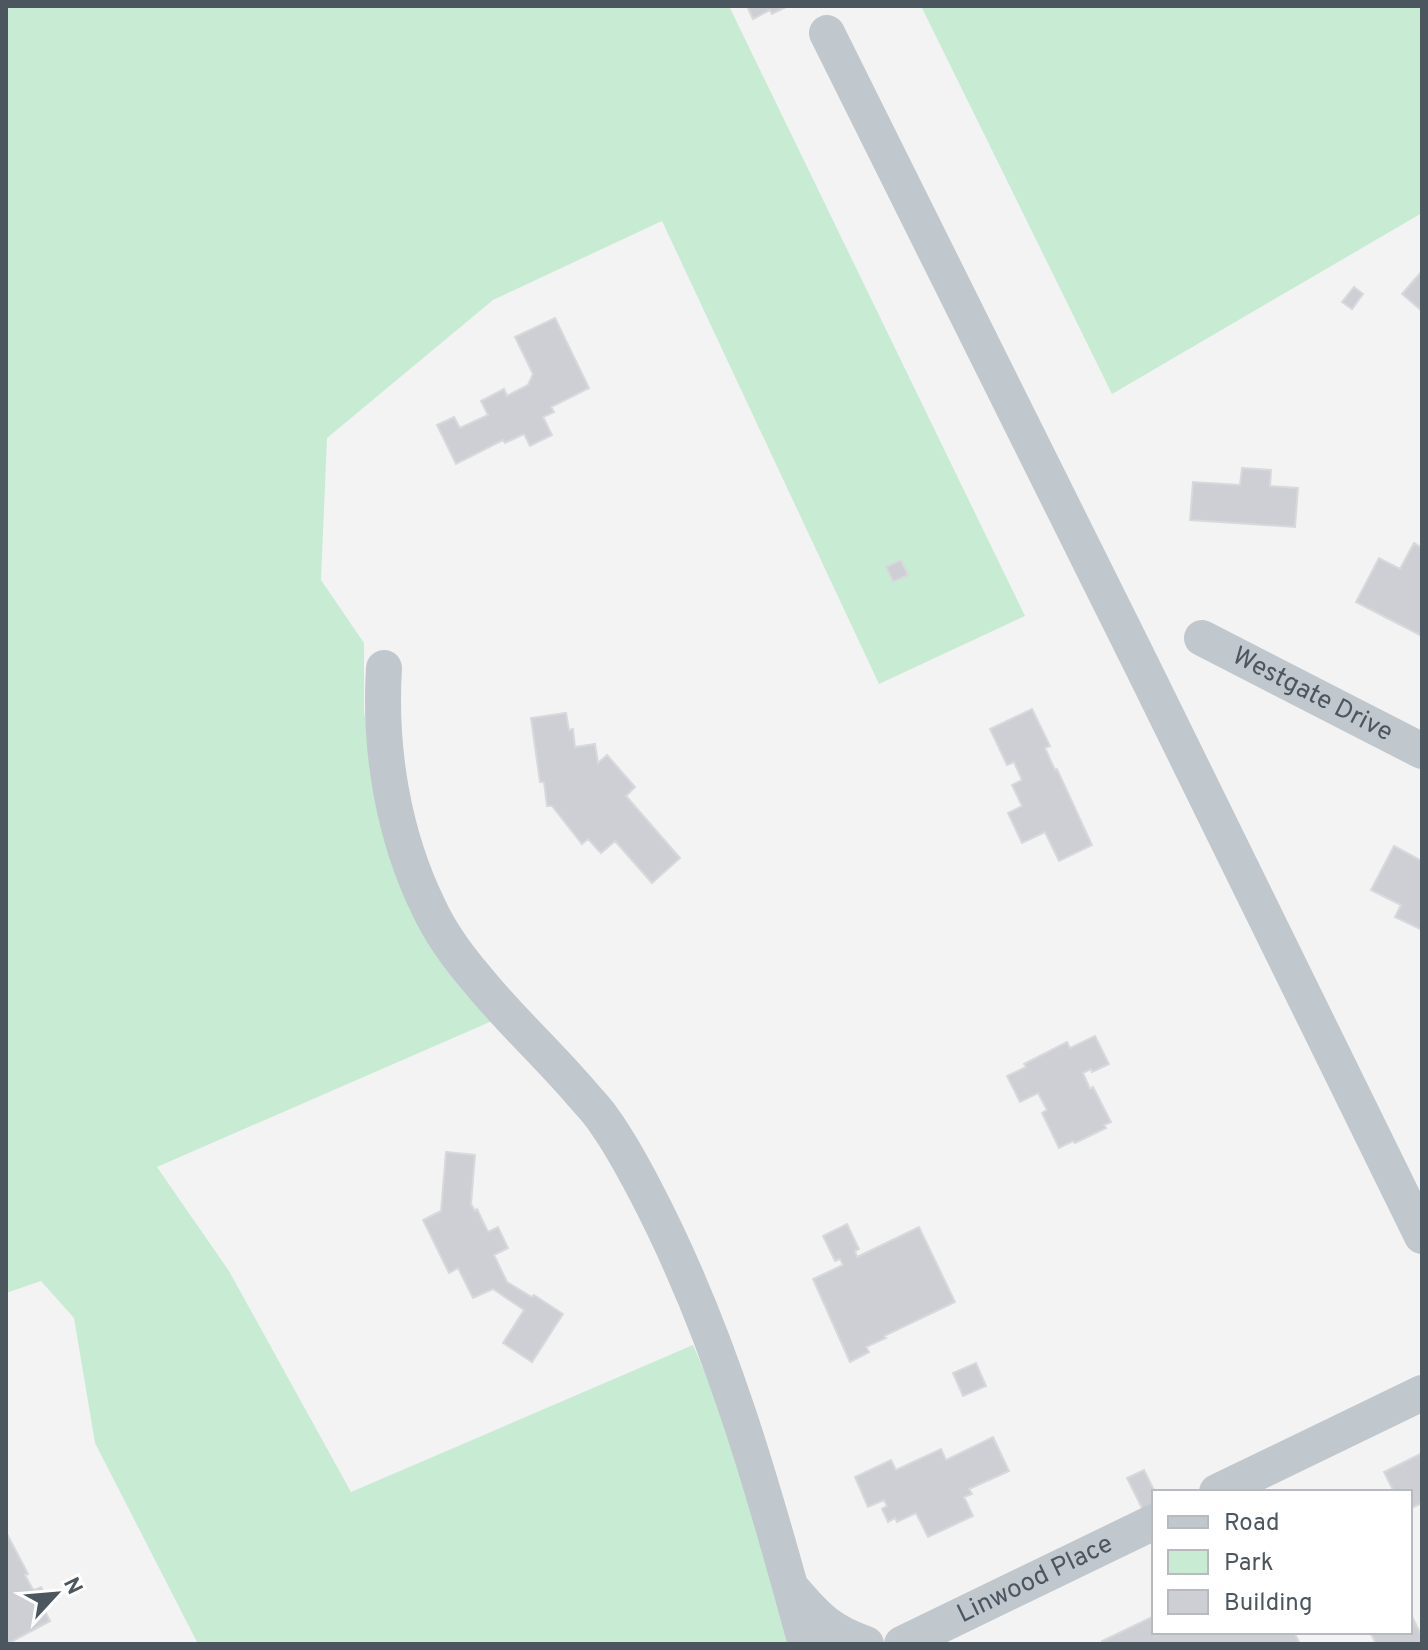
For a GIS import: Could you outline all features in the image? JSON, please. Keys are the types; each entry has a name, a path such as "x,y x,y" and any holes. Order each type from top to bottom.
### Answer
{"street":[{"path":"827,33 1422,1236"},
{"name":"Westgate Drive","path":"1202,638 1422,751"},
{"path":"384,668 382,715 386,760 400,830 420,888 441,931 456,952 493,998 605,1121 645,1189 681,1261 744,1427 806,1644"},
{"path":"1221,1490 1422,1393"},
{"name":"Linwood Place","path":"910,1640 1152,1523"},
{"path":"791,1587 829,1627 866,1644"}],"green space":[{"path":"6,6 729,6 1025,616 879,684 662,221 493,300 327,438 321,580 364,643 364,712 392,859 427,941 499,1018 157,1167 229,1271 351,1492 693,1345 728,1426 789,1644 198,1644 95,1443 74,1318 41,1281 6,1293"},
{"path":"921,6 1422,6 1422,213 1112,394"}],"building":[{"path":"747,6 788,6 772,14 770,10 753,19"},
{"path":"1422,271 1422,311 1402,294"},
{"path":"1354,287 1363,294 1352,309 1342,302"},
{"path":"555,318 589,388 551,407 554,412 543,417 552,435 530,446 524,434 505,443 503,440 456,464 437,425 454,417 460,428 488,415 481,401 504,389 507,396 528,385 533,374 515,337"},
{"path":"1242,468 1271,470 1270,486 1298,488 1295,527 1190,520 1193,482 1240,485"},
{"path":"1414,543 1422,548 1422,636 1356,602 1379,558 1400,569"},
{"path":"901,560 908,575 893,582 886,567"},
{"path":"1032,709 1050,746 1045,748 1092,845 1059,861 1045,832 1022,843 1008,813 1022,806 1012,785 1022,780 1014,762 1007,765 990,729"},
{"path":"566,713 569,730 573,729 575,747 595,744 598,763 607,755 635,787 626,796 680,858 652,883 615,841 601,853 588,839 582,844 552,806 547,806 544,782 540,782 531,718"},
{"path":"1394,846 1422,861 1422,930 1395,917 1401,905 1371,890"},
{"path":"1095,1036 1109,1064 1083,1073 1111,1122 1104,1125 1106,1128 1059,1148 1042,1113 1047,1110 1038,1093 1020,1102 1007,1076 1067,1042 1070,1048"},
{"path":"446,1152 475,1155 471,1204 475,1211 477,1209 488,1232 498,1227 508,1248 494,1255 507,1282 563,1314 532,1362 503,1343 524,1310 493,1289 473,1298 458,1268 449,1273 423,1220 441,1211"},
{"path":"847,1224 859,1249 855,1251 857,1257 919,1227 955,1302 884,1336 886,1338 866,1347 869,1352 850,1362 813,1279 843,1265 840,1259 835,1261 823,1236"},
{"path":"976,1363 986,1386 963,1396 953,1373"},
{"path":"993,1437 1009,1471 969,1489 972,1494 964,1497 973,1516 928,1537 916,1513 897,1522 895,1518 888,1522 882,1509 887,1506 884,1500 868,1507 855,1477 891,1460 896,1470 941,1449 946,1460"},
{"path":"1422,1453 1422,1503 1412,1508 1412,1490 1393,1490 1384,1472"},
{"path":"1144,1470 1154,1490 1152,1510 1145,1514 1127,1478"},
{"path":"6,1532 32,1588 41,1587 47,1598 40,1601 50,1621 7,1644"},
{"path":"1412,1616 1422,1637 1422,1644 1376,1644 1371,1634 1412,1634"},
{"path":"1152,1617 1152,1634 1295,1634 1300,1644 1103,1644 1102,1641"}]}
